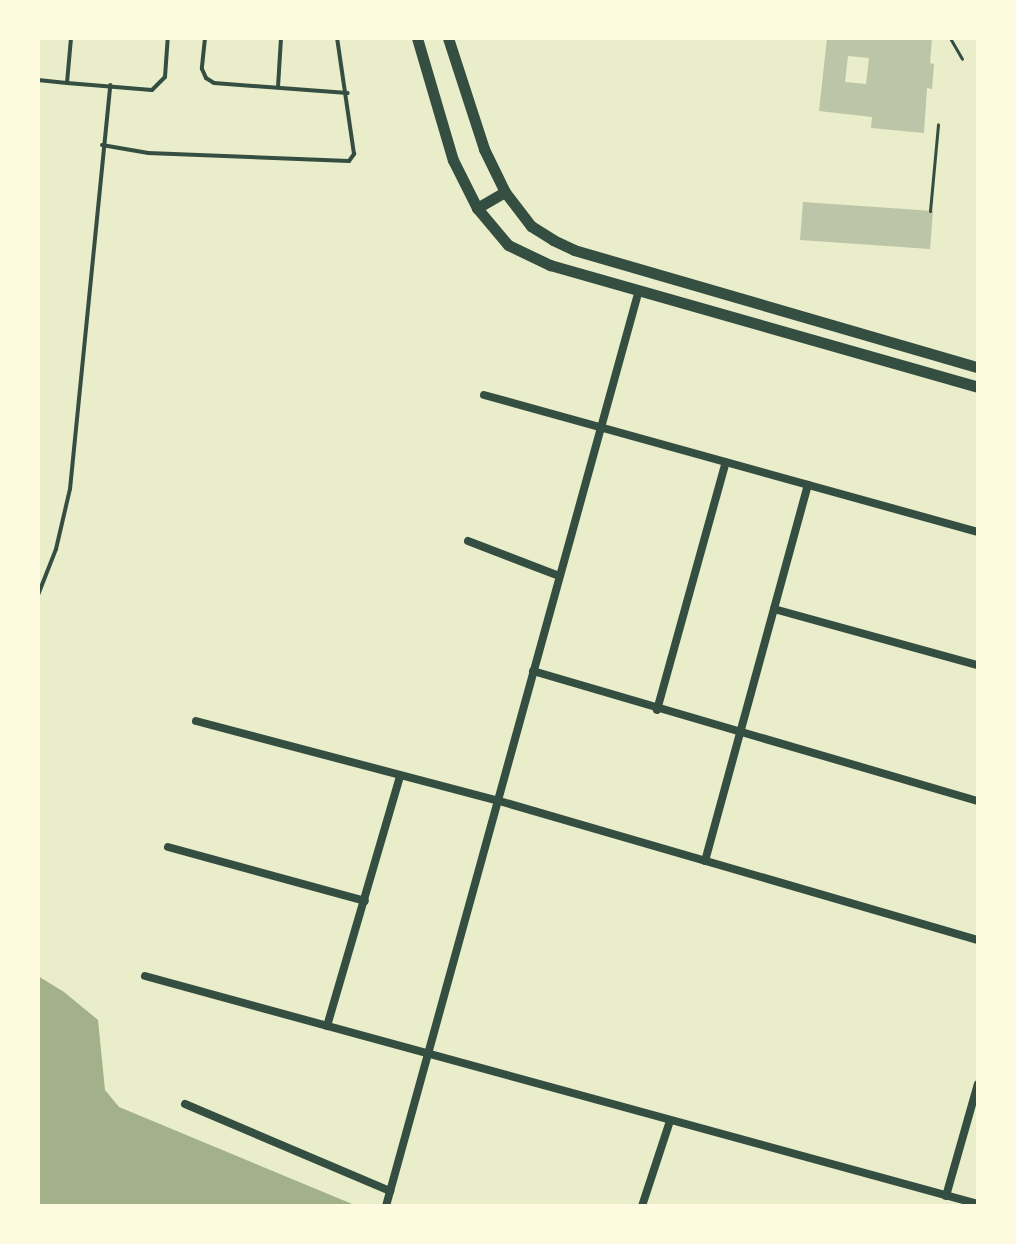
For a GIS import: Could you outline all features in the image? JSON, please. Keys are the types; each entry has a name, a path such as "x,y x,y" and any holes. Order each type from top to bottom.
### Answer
{"main road":[{"path":"417,38 453,160 477,208 508,245 550,265 978,387"},
{"path":"448,38 484,149 505,192 531,226 574,250 978,367"},
{"path":"477,208 505,192"}],"street":[{"path":"386,1206 425,1054 639,290"},
{"path":"484,395 978,532"},
{"path":"657,710 726,462"},
{"path":"705,861 808,485"},
{"path":"468,541 559,576"},
{"path":"774,609 978,665"},
{"path":"533,671 657,710 978,801"},
{"path":"196,721 496,800 978,940"},
{"path":"327,1026 400,777"},
{"path":"168,847 365,901"},
{"path":"145,976 978,1204"},
{"path":"946,1196 978,1084"},
{"path":"185,1104 390,1191"},
{"path":"642,1206 670,1121"}],"lane":[{"path":"67,83 71,38"},
{"path":"38,80 152,90 161,84 168,38"},
{"path":"205,38 202,69 206,78 214,83 348,93"},
{"path":"278,89 281,38"},
{"path":"102,145 148,153 349,161 354,154 348,93 337,38"},
{"path":"38,595 56,549 70,489 110,85"}],"path":[{"path":"950,38 962,59"},
{"path":"930,211 938,124"}],"shaded area":[{"path":"38,976 64,992 98,1020 105,1090 119,1107 357,1206 38,1206"}],"building":[{"path":"827,38 932,38 932,89 927,88 924,133 871,128 872,117 819,111","holes":["848,56 869,58 866,84 845,82"]},
{"path":"803,202 933,211 930,249 800,240"}]}
